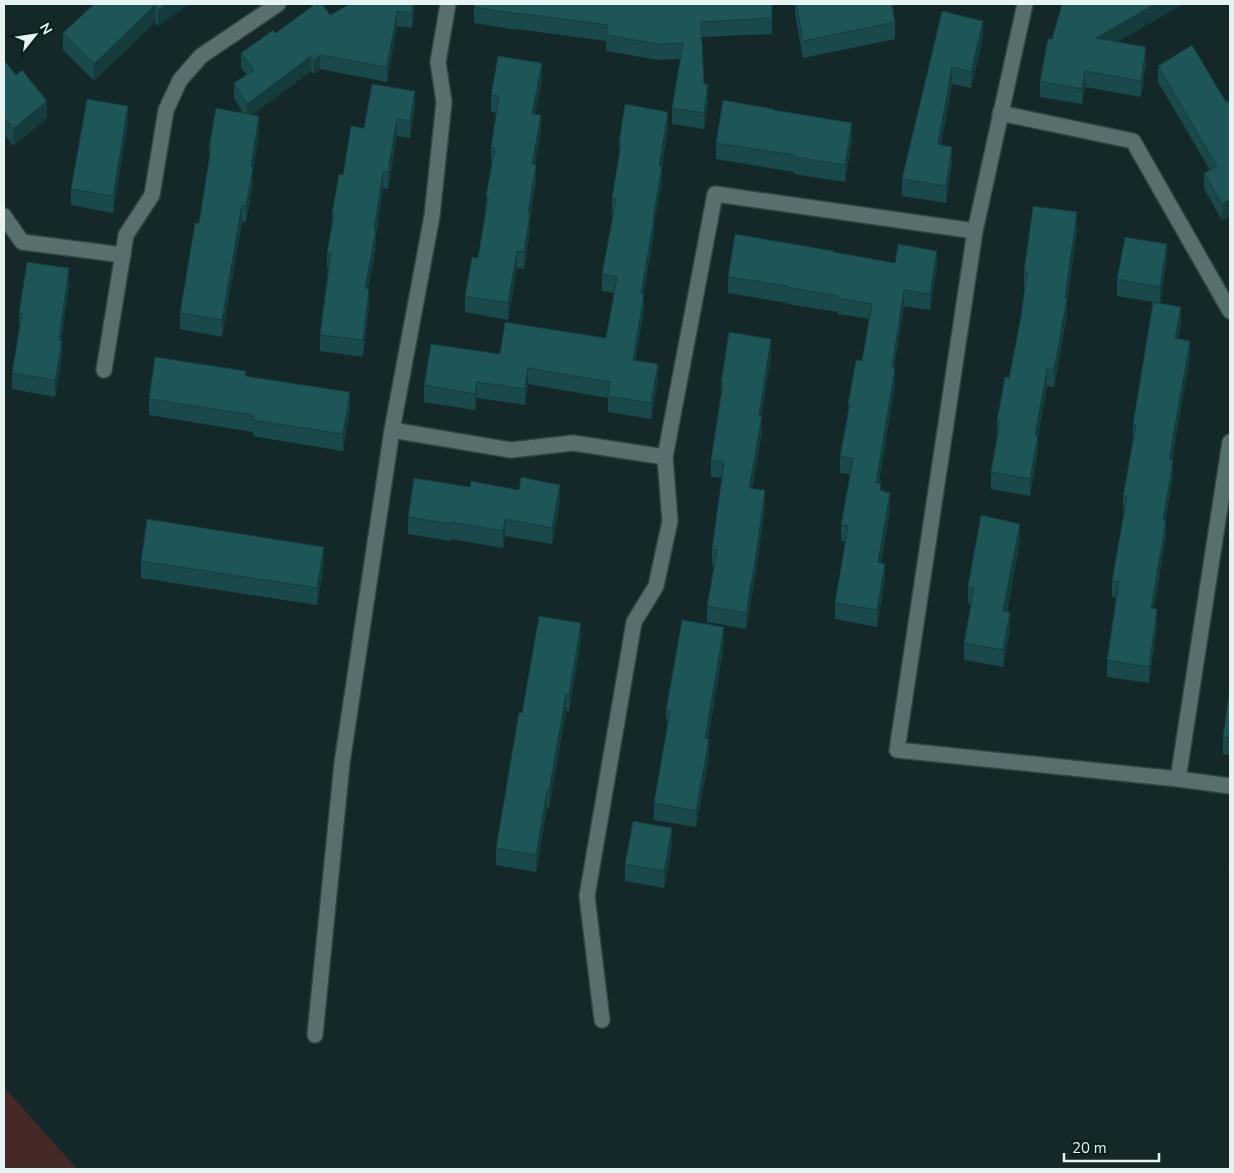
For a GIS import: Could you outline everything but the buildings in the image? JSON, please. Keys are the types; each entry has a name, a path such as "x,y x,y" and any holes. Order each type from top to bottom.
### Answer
{"street":[{"path":"104,370 126,235 152,194 166,110 180,80 201,56 278,4"},
{"path":"314,1035 342,763 392,430 432,216 444,102 438,62 448,4"},
{"path":"1025,4 975,231 896,750 1230,786"},
{"path":"1000,113 1133,141 1230,311"},
{"path":"602,1020 587,896 634,622 656,586 670,521 665,457 714,194 975,231"},
{"path":"4,216 22,242 123,255"},
{"path":"392,430 511,450 573,443 665,457"},
{"path":"1178,779 1230,442"}],"shaded area":[{"path":"4,1087 77,1169 4,1169"}]}
